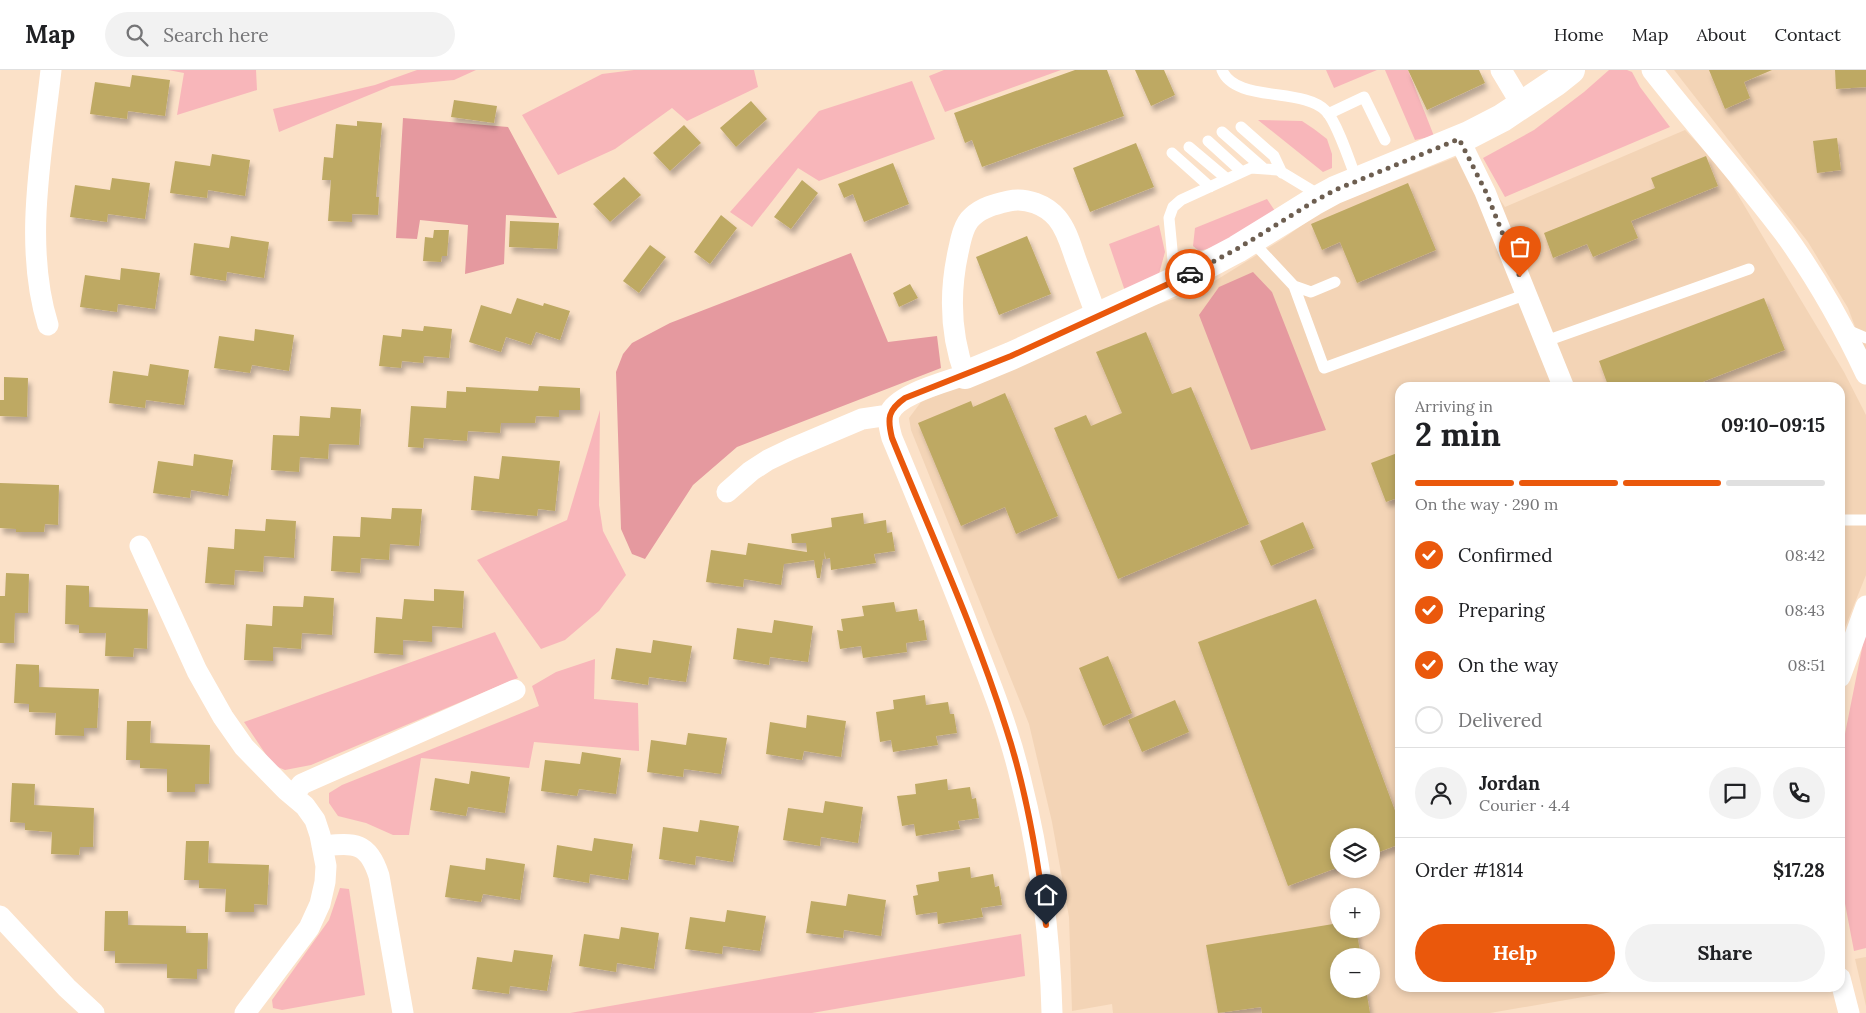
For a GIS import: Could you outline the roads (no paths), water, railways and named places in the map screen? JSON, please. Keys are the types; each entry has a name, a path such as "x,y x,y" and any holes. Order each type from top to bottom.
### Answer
{"street":[{"path":"48,326 42,307 38,279 37,220 51,70"},
{"path":"1501,70 1522,105"},
{"path":"1052,1013 1041,886 1022,781 1006,727 981,657 892,438 889,415 895,405 905,398 1011,356 1175,281 1251,240 1322,197 1459,139 1502,118 1571,70"},
{"path":"1658,72 1784,233 1829,302 1866,374"},
{"path":"1459,139 1486,192 1562,382"},
{"path":"965,375 955,340 952,291 955,262 962,236 970,219 980,210 1014,200 1028,201 1045,207 1057,218 1066,233 1097,317"},
{"path":"727,492 751,471 791,449 862,419 889,415"},
{"path":"140,546 197,671 223,717 244,747 305,806 315,820 322,846 326,866 325,882 320,904 308,928 245,1013"},
{"path":"1845,663 1866,606"},
{"path":"293,795 302,784 515,690"},
{"path":"322,846 358,845 375,863 379,876 403,1013"},
{"path":"0,916 67,988 94,1013"},
{"path":"1844,992 1849,1013"}],"lane":[{"path":"1222,70 1234,83 1246,89 1312,101 1326,110 1357,181"},
{"path":"1328,114 1364,97 1385,140"},
{"path":"1241,127 1274,156 1282,173"},
{"path":"1222,132 1263,168"},
{"path":"1208,142 1242,172"},
{"path":"1189,147 1227,179"},
{"path":"1172,153 1210,187"},
{"path":"1175,281 1169,218 1173,207 1180,200 1251,168 1278,170 1322,197"},
{"path":"1251,240 1294,286 1324,368 1527,294"},
{"path":"1546,341 1749,269"},
{"path":"1294,286 1311,292 1335,282"},
{"path":"1844,329 1866,338"},
{"path":"1845,520 1866,520"}]}
